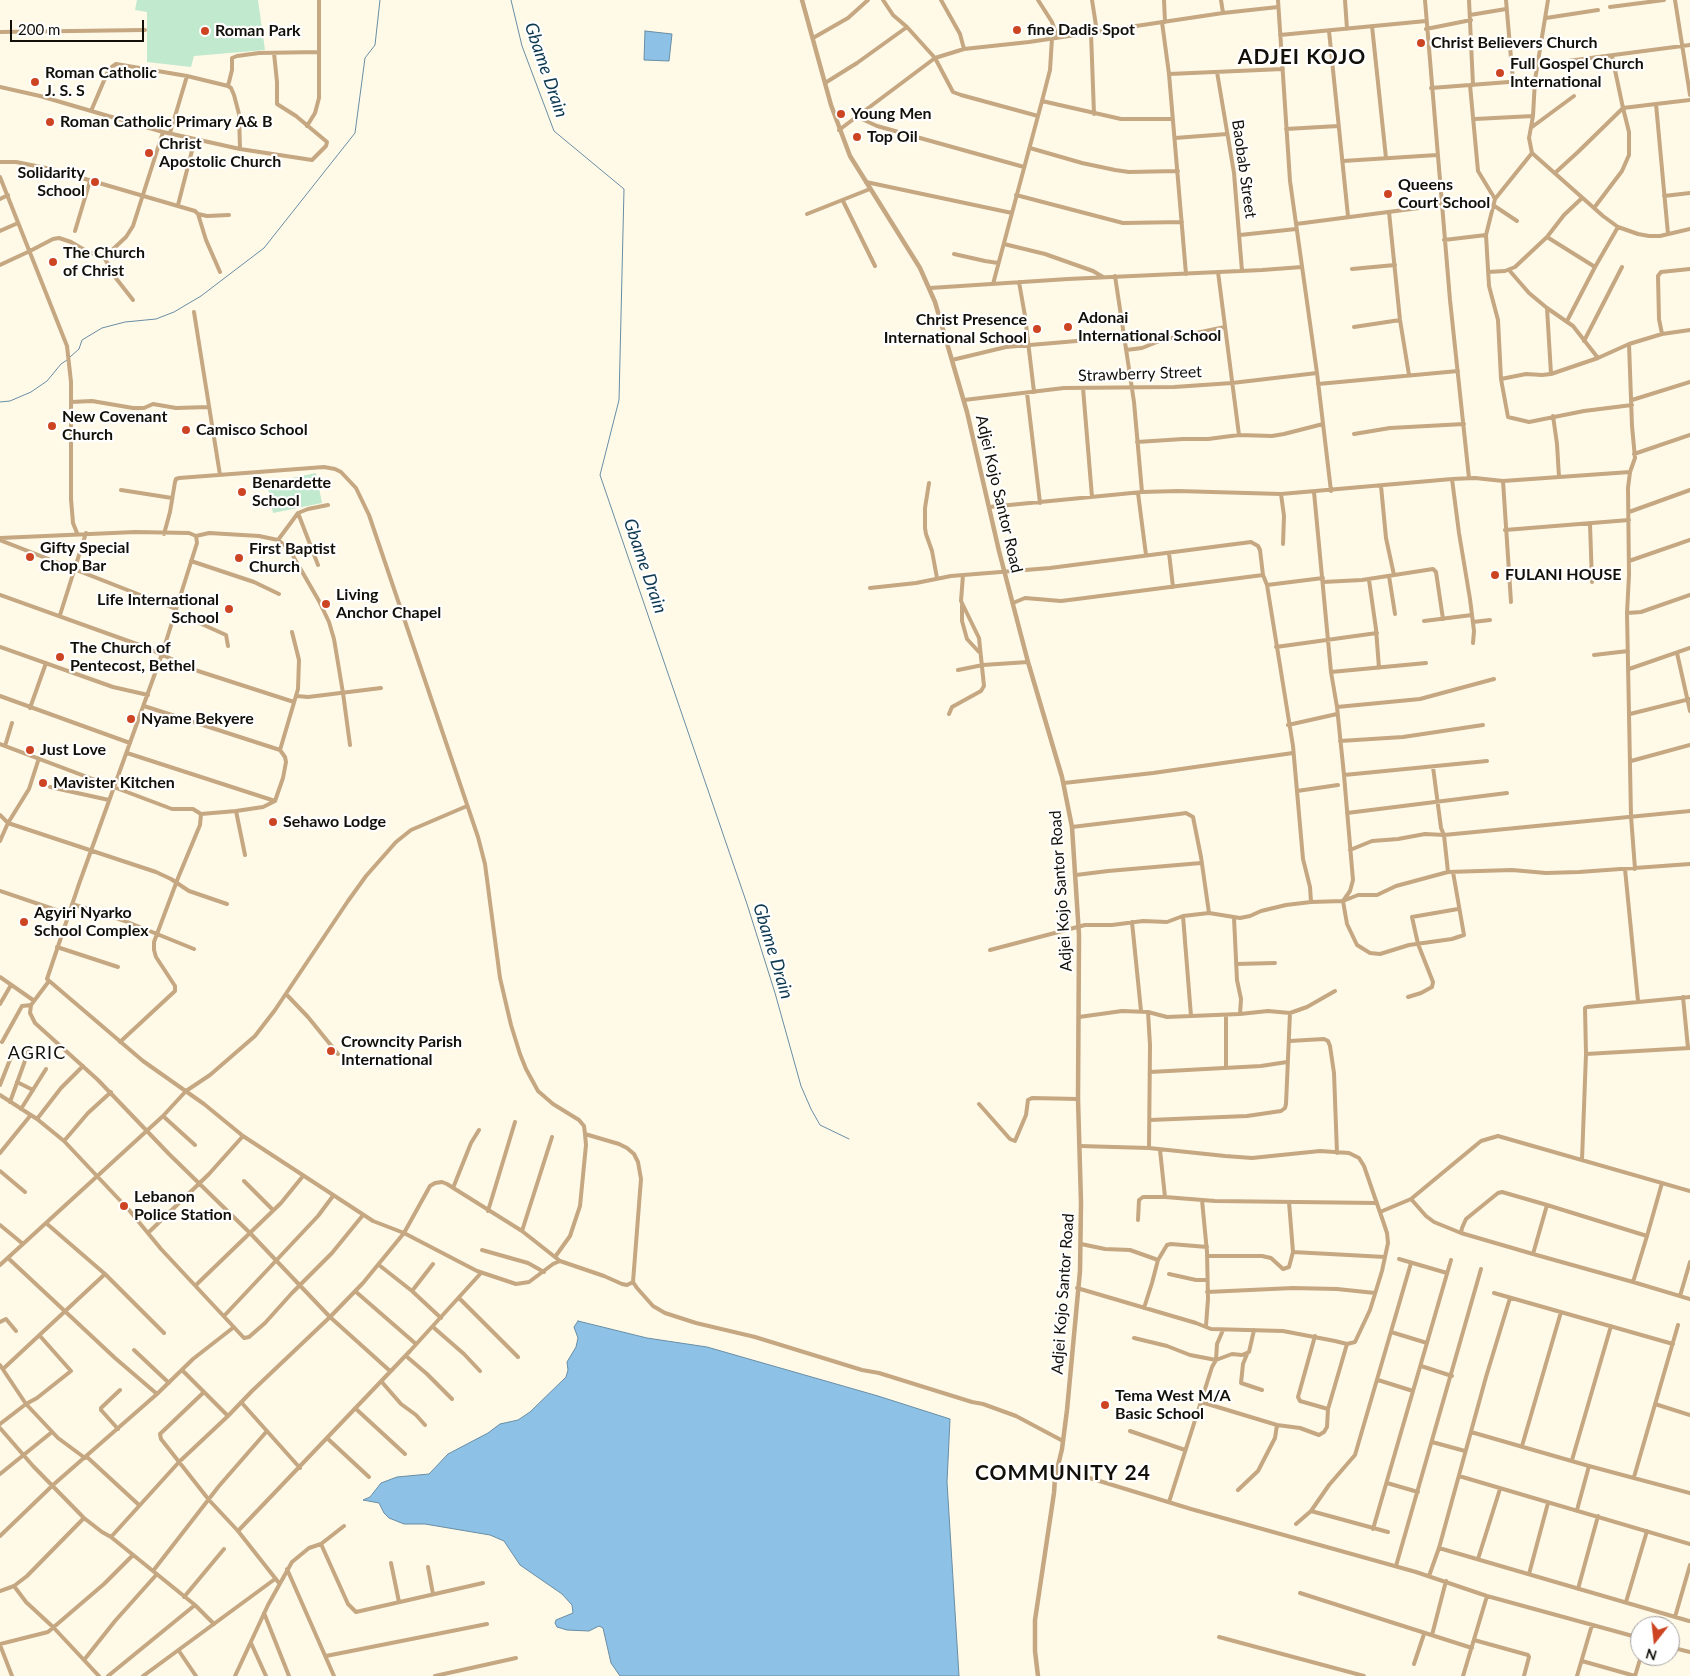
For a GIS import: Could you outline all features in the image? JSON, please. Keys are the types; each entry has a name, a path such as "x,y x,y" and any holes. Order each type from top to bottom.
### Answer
{"street":[{"path":"308,126 318,106 319,0"},
{"name":"Adjei Kojo Santor Road","path":"802,0 839,130 850,156 920,268 930,288 964,400 1028,662 1064,783 1072,827 1079,927 1078,1099 1081,1244 1067,1410 1035,1620 1035,1651 1038,1676"},
{"path":"813,38 848,18 868,0"},
{"path":"883,0 893,15 934,58 950,88 957,94 1038,116"},
{"path":"941,0 960,34 964,49"},
{"path":"993,284 1050,70 1054,38 1052,22 1038,0"},
{"path":"1092,0 1097,32"},
{"path":"1164,0 1164,22 1186,274"},
{"path":"1221,0 1222,12"},
{"path":"1278,0 1290,181 1317,373 1331,491"},
{"path":"1345,0 1347,29"},
{"path":"1424,0 1444,240 1470,478"},
{"path":"1469,0 1478,170 1495,199"},
{"path":"1506,0 1513,81"},
{"path":"1548,0 1534,80 1532,128 1529,138 1532,153 1618,227 1649,236 1660,236 1690,230"},
{"path":"1610,7 1664,0"},
{"path":"1675,0 1690,95"},
{"path":"839,130 934,58 964,49 1029,42 1222,12 1278,7"},
{"path":"1426,29 1506,9"},
{"path":"1546,18 1598,10"},
{"path":"1280,35 1426,21"},
{"path":"1372,26 1386,158"},
{"path":"825,83 857,64 906,27"},
{"path":"0,32 144,30"},
{"path":"1329,31 1348,216"},
{"path":"1091,33 1094,114"},
{"path":"1537,65 1690,45"},
{"path":"228,86 232,70 232,58 237,56 319,52"},
{"path":"0,87 40,96 163,132 240,150 312,160 326,146 327,142 296,116 277,104 274,53"},
{"path":"1594,208 1622,171 1629,155 1629,132 1622,108 1612,56"},
{"path":"91,111 109,69 113,65 121,64 187,76 228,86 234,95 240,114 240,150"},
{"path":"1170,74 1283,69"},
{"name":"Baobab Street","path":"1218,72 1233,166 1242,271"},
{"path":"170,133 187,76"},
{"path":"1431,88 1534,80"},
{"path":"1532,128 1574,96"},
{"path":"1555,173 1622,108 1690,100"},
{"path":"1042,101 1120,119 1173,119"},
{"path":"1656,104 1668,234"},
{"path":"859,115 864,120 877,126 1024,167"},
{"path":"1474,119 1533,116"},
{"path":"1286,129 1338,126"},
{"path":"104,257 126,237 134,224 163,132"},
{"path":"1175,138 1227,134"},
{"path":"178,205 195,139"},
{"path":"1030,148 1114,170 1129,172 1178,171"},
{"path":"1532,153 1495,199 1486,235 1489,286 1498,320 1501,379 1508,417 1526,422 1553,416 1632,405"},
{"path":"1343,161 1437,155"},
{"path":"0,162 24,164 90,181 178,205 195,211 198,214 207,216 228,215"},
{"path":"0,177 67,346 70,364 71,402 71,500 72,518 76,534"},
{"path":"75,231 90,181"},
{"path":"865,182 1012,213"},
{"path":"807,214 870,189"},
{"path":"1664,196 1690,193"},
{"path":"0,199 8,195"},
{"path":"1016,195 1123,224 1182,222"},
{"path":"1488,272 1509,270 1526,257 1548,237 1569,210 1582,198"},
{"path":"843,201 875,266"},
{"path":"1240,235 1348,216 1442,205"},
{"path":"1493,205 1517,221"},
{"path":"1389,212 1400,320 1408,375"},
{"path":"198,214 206,240 220,272"},
{"path":"0,231 18,223"},
{"path":"1567,321 1594,267 1618,227"},
{"path":"1444,240 1486,235"},
{"path":"1548,237 1594,267"},
{"path":"0,265 53,239 59,238 71,242 88,252 104,257 115,277 133,300"},
{"path":"1004,244 1045,254 1093,271 1103,277"},
{"path":"954,254 998,263"},
{"path":"1352,269 1395,265"},
{"path":"930,288 1302,267"},
{"path":"1584,341 1622,267"},
{"path":"1662,334 1659,319 1658,276 1661,272 1690,268"},
{"path":"1509,270 1546,308 1567,321 1579,332 1598,358"},
{"path":"1218,272 1239,435"},
{"path":"1116,276 1136,415 1136,442 1146,555"},
{"path":"1019,282 1034,392"},
{"path":"1546,308 1550,374"},
{"path":"194,312 220,475"},
{"path":"1354,327 1400,320"},
{"path":"1126,350 1142,348 1162,340 1225,327"},
{"path":"1501,379 1521,374 1550,374 1598,358 1629,344 1662,334 1690,330"},
{"path":"952,360 1006,347 1124,337"},
{"path":"1629,344 1634,461 1630,472 1628,488 1629,561 1627,613 1631,816 1635,868"},
{"path":"1318,384 1458,371"},
{"name":"Strawberry Street","path":"964,400 1083,388 1156,388 1317,373"},
{"path":"1632,400 1690,382"},
{"path":"1083,388 1092,497"},
{"path":"1027,393 1040,503"},
{"path":"71,402 92,401 139,408 154,404 176,408 209,407"},
{"path":"1553,416 1559,477"},
{"path":"1136,442 1284,434 1323,424"},
{"path":"1354,434 1390,428 1464,424"},
{"path":"1634,454 1690,434"},
{"path":"164,534 176,479 330,468 344,475 356,488 369,515 467,806 484,864 500,978 520,1054 538,1091 553,1104 579,1120 584,1126 586,1145 580,1206 570,1236 555,1257"},
{"path":"989,507 1140,492 1178,491 1281,494 1331,491 1452,478 1503,481 1630,472"},
{"path":"1452,478 1473,622 1473,643"},
{"path":"1503,481 1511,602"},
{"path":"928,483 925,528 937,578"},
{"path":"1381,486 1395,614"},
{"path":"121,490 172,498"},
{"path":"1629,512 1690,490"},
{"path":"1314,492 1331,672 1337,707 1344,775 1353,880 1350,891 1343,901 1346,924 1357,945 1370,953 1380,954 1409,945 1464,935 1441,828 1433,767"},
{"path":"1281,494 1284,516 1283,544"},
{"path":"278,540 298,513 328,505"},
{"path":"298,513 318,566"},
{"path":"1505,530 1629,520"},
{"path":"1590,524 1592,582"},
{"path":"0,539 54,537 86,533 135,532 189,533 196,536 209,533 259,536 278,540 289,549 329,622 343,693 350,745"},
{"path":"60,615 76,570 86,533"},
{"path":"196,536 197,543 148,695 68,914 48,974 48,981 32,1003 30,1013 35,1023 110,1092 250,1233 299,1286 390,1372"},
{"path":"0,539 176,610 226,635 228,646"},
{"path":"1629,561 1690,540"},
{"path":"870,588 916,583 937,578 1050,568 1251,542 1258,546 1293,752 1303,859 1310,887 1311,902"},
{"path":"1169,553 1173,587"},
{"path":"191,561 254,582 279,594"},
{"path":"1266,585 1323,580 1369,580 1391,575 1434,570 1443,619"},
{"path":"963,575 960,595 962,622 967,639 980,652"},
{"path":"1013,602 1026,598 1061,601 1264,575"},
{"path":"1369,580 1377,633 1379,668"},
{"path":"1627,613 1640,612 1690,594"},
{"path":"0,595 60,615 162,654 198,671 294,702"},
{"path":"949,714 952,707 984,689 980,644 976,630 962,605"},
{"path":"1424,621 1472,615"},
{"path":"1473,622 1490,620"},
{"path":"280,750 297,696 300,670 292,632"},
{"path":"1276,647 1377,633"},
{"path":"0,647 113,687 148,695"},
{"path":"1629,669 1690,648"},
{"path":"1594,655 1628,651"},
{"path":"1677,653 1690,711"},
{"path":"958,670 983,665 1028,662"},
{"path":"30,708 46,663"},
{"path":"1331,672 1426,664"},
{"path":"1337,707 1420,699 1494,679"},
{"path":"297,696 308,697 381,688"},
{"path":"0,696 130,743"},
{"path":"1630,714 1689,700"},
{"path":"12,723 2,745 165,808 193,810 201,814 263,807 275,801 286,762 280,750 144,706"},
{"path":"1288,725 1337,714"},
{"path":"1340,741 1403,736 1483,725"},
{"path":"1631,761 1690,745"},
{"path":"1064,783 1152,773 1293,752"},
{"path":"127,753 275,801"},
{"path":"0,841 8,823 29,789 39,758"},
{"path":"1344,775 1487,762"},
{"path":"1297,791 1338,785"},
{"path":"50,787 109,800"},
{"path":"1347,813 1507,793"},
{"path":"0,1264 163,1116 186,1092 210,1075 255,1036 286,994 366,876 396,842 411,830 467,806"},
{"path":"1350,850 1372,841 1425,834 1444,835 1690,810"},
{"path":"236,811 244,855"},
{"path":"120,1042 175,991 175,986 156,957 154,950 157,934 200,825 201,814"},
{"path":"1072,827 1186,814 1193,817 1209,913"},
{"path":"0,815 8,823 156,872 197,895 227,904"},
{"path":"1076,875 1201,863"},
{"path":"990,950 1079,927 1132,922 1167,922 1183,916 1209,913 1234,918 1250,916 1261,911 1286,905 1343,901 1358,896 1377,895 1396,886 1450,872 1512,870 1546,873 1690,864"},
{"path":"1625,869 1638,1001"},
{"path":"0,891 68,914"},
{"path":"72,904 194,949"},
{"path":"1408,997 1421,994 1432,987 1433,982 1418,944 1412,917 1458,909"},
{"path":"1183,916 1191,1016"},
{"path":"1234,918 1236,964 1241,999 1240,1014"},
{"path":"1132,922 1141,1011"},
{"path":"57,947 118,967"},
{"path":"1236,964 1275,963"},
{"path":"0,977 32,1003"},
{"path":"48,981 143,1061 204,1104 243,1136 373,1221 404,1233 480,1272 516,1284 529,1282 552,1264 560,1261"},
{"path":"0,1004 11,985"},
{"path":"1079,1016 1122,1011 1141,1011 1167,1017 1268,1012 1290,1013 1308,1007 1334,991"},
{"path":"286,994 338,1054"},
{"path":"1586,1054 1689,1048 1683,997"},
{"path":"1582,1160 1586,1054 1585,1008 1690,997"},
{"path":"2,1042 22,1006 32,1003"},
{"path":"1148,1012 1150,1032 1149,1148"},
{"path":"1150,1120 1247,1116 1281,1111 1285,1108 1290,1013"},
{"path":"1226,1015 1226,1068"},
{"path":"1289,1041 1324,1039 1328,1041 1334,1073 1337,1153"},
{"path":"10,1102 30,1047"},
{"path":"0,1085 13,1052"},
{"path":"1150,1072 1261,1066 1287,1062"},
{"path":"37,1120 61,1088 83,1066"},
{"path":"21,1109 46,1069"},
{"path":"17,1082 33,1090"},
{"path":"64,1141 88,1113 110,1092"},
{"path":"0,1095 64,1141 98,1176 241,1336 247,1338 265,1323 332,1253 363,1215"},
{"path":"979,1104 1010,1139 1015,1140 1026,1116 1028,1100 1032,1098 1078,1099"},
{"path":"0,1153 30,1116"},
{"path":"163,1116 195,1145"},
{"path":"488,1211 515,1122"},
{"path":"453,1188 471,1143 479,1130"},
{"path":"585,1134 614,1142 627,1148 634,1154 638,1162 641,1179 633,1282 654,1306 665,1313 696,1323 755,1337 983,1404 1016,1416 1063,1441"},
{"path":"148,1233 224,1158 243,1136"},
{"path":"1380,1212 1411,1199 1481,1141 1498,1136 1690,1191"},
{"path":"522,1231 552,1137"},
{"path":"1077,1288 1211,1329 1283,1331 1315,1336 1346,1344 1355,1342 1370,1310 1382,1272 1388,1242 1387,1233 1362,1162 1350,1153 1320,1151 1252,1158 1149,1148 1080,1146"},
{"path":"1160,1150 1165,1197"},
{"path":"0,1171 25,1192"},
{"path":"196,1285 273,1210 304,1176"},
{"path":"244,1181 273,1210"},
{"path":"111,1537 179,1462 330,1317 379,1265 404,1233 430,1186 435,1182 442,1182 453,1188 522,1231 560,1261 622,1284 627,1285 633,1282"},
{"path":"1633,1282 1662,1183"},
{"path":"1461,1233 1466,1219 1498,1193 1502,1192 1647,1236"},
{"path":"224,1316 318,1216 333,1196"},
{"path":"1138,1220 1140,1200 1143,1198 1377,1203"},
{"path":"1411,1199 1434,1222 1461,1233 1690,1299"},
{"path":"1202,1200 1207,1246 1206,1326"},
{"path":"1207,1256 1262,1256 1271,1258 1283,1269 1289,1267 1293,1252 1288,1202"},
{"path":"1533,1254 1547,1205"},
{"path":"46,1223 105,1274 164,1333"},
{"path":"0,1225 23,1244"},
{"path":"1081,1244 1104,1249 1130,1250 1158,1260"},
{"path":"1144,1308 1158,1260 1167,1245 1207,1246"},
{"path":"482,1250 528,1263 544,1272"},
{"path":"1293,1252 1385,1257"},
{"path":"8,1258 115,1358 158,1394"},
{"path":"1399,1259 1447,1273"},
{"path":"1373,1529 1451,1260"},
{"path":"1680,1296 1690,1262"},
{"path":"1296,1524 1311,1511 1329,1485 1355,1455 1411,1263"},
{"path":"412,1291 433,1264"},
{"path":"379,1265 412,1291 441,1318"},
{"path":"1396,1566 1482,1269"},
{"path":"238,1531 406,1356 480,1272"},
{"path":"105,1274 40,1336 1,1367 26,1404 52,1432 86,1457 140,1506"},
{"path":"1169,1274 1196,1280 1207,1280"},
{"path":"1207,1292 1293,1288 1337,1289 1374,1293"},
{"path":"355,1291 416,1344"},
{"path":"1494,1293 1673,1344"},
{"path":"459,1298 518,1358"},
{"path":"1429,1576 1510,1298"},
{"path":"1522,1446 1561,1312"},
{"path":"0,1322 6,1319 16,1331"},
{"path":"1634,1478 1678,1325"},
{"path":"1572,1460 1611,1326"},
{"path":"433,1327 480,1371"},
{"path":"0,1536 53,1485 158,1394 193,1359 234,1328"},
{"path":"1169,1502 1200,1402 1212,1366 1216,1360 1217,1344 1223,1330"},
{"path":"1254,1330 1249,1352 1244,1358 1242,1384 1262,1390"},
{"path":"1391,1332 1427,1344"},
{"path":"0,1424 37,1398 70,1371 40,1336"},
{"path":"1315,1336 1298,1397 1300,1402 1328,1409"},
{"path":"1134,1338 1167,1346 1190,1355 1216,1360 1232,1354 1242,1355 1249,1352"},
{"path":"1200,1402 1277,1425 1300,1428 1319,1435 1324,1432 1326,1427 1328,1409 1346,1344"},
{"path":"134,1350 169,1383"},
{"path":"406,1356 452,1399"},
{"path":"1421,1366 1452,1376"},
{"path":"182,1370 228,1416"},
{"path":"1378,1380 1413,1391"},
{"path":"381,1381 401,1404 416,1414 425,1425"},
{"path":"118,1429 100,1410 120,1390"},
{"path":"204,1392 160,1434 161,1439 209,1500 238,1531 279,1583"},
{"path":"241,1402 300,1468"},
{"path":"1655,1404 1690,1414"},
{"path":"355,1408 405,1454"},
{"path":"1238,1490 1258,1471 1275,1438 1277,1425"},
{"path":"0,1428 84,1518 111,1537 195,1605 214,1624"},
{"path":"84,1660 155,1573 209,1500 267,1431"},
{"path":"0,1474 52,1432"},
{"path":"1130,1432 1185,1450"},
{"path":"1472,1432 1690,1493"},
{"path":"327,1438 369,1477"},
{"path":"1432,1442 1465,1452"},
{"path":"1577,1510 1590,1466"},
{"path":"1057,1468 1169,1502 1396,1566 1487,1596 1630,1635"},
{"path":"1458,1476 1690,1544"},
{"path":"1387,1483 1418,1492"},
{"path":"1478,1559 1500,1489"},
{"path":"1529,1574 1548,1503"},
{"path":"1311,1511 1388,1532"},
{"path":"1578,1589 1598,1516"},
{"path":"0,1591 14,1586 42,1561 84,1518"},
{"path":"235,1676 279,1583 292,1562 300,1554 309,1548 321,1544 344,1526"},
{"path":"1626,1602 1647,1531"},
{"path":"321,1544 348,1604 354,1610 362,1611 483,1583"},
{"path":"1438,1548 1672,1616"},
{"path":"184,1597 224,1549"},
{"path":"12,1676 0,1644 48,1632 104,1584 133,1555"},
{"path":"392,1563 399,1602"},
{"path":"1675,1616 1690,1564"},
{"path":"428,1567 433,1594"},
{"path":"287,1569 334,1675 328,1676"},
{"path":"143,1676 275,1578"},
{"path":"1432,1635 1446,1581"},
{"path":"14,1586 26,1602 53,1627 98,1676"},
{"path":"1300,1593 1472,1648"},
{"path":"1463,1676 1487,1596"},
{"path":"108,1676 195,1605"},
{"path":"264,1613 289,1676"},
{"path":"326,1656 488,1624"},
{"path":"1577,1676 1592,1625"},
{"path":"1414,1664 1424,1634"},
{"path":"1219,1637 1364,1676"},
{"path":"1474,1640 1528,1655 1524,1676"},
{"path":"251,1643 266,1676"},
{"path":"179,1650 196,1676"},
{"path":"434,1676 459,1673 516,1658"},
{"path":"1582,1661 1635,1676"}],"green space":[{"name":"Roman Park","path":"137,0 258,0 265,50 194,56 191,67 147,62 147,12 135,10"},
{"path":"316,473 322,503 273,513 267,483"}],"water":[{"path":"645,31 672,34 669,61 644,60"},
{"path":"578,1321 647,1338 707,1347 878,1396 950,1419 947,1482 959,1676 620,1676 611,1663 603,1628 599,1626 589,1631 567,1630 557,1627 556,1620 573,1613 572,1605 562,1594 520,1565 504,1541 490,1535 425,1524 404,1524 389,1518 379,1503 363,1500 370,1497 381,1483 397,1477 429,1474 448,1454 488,1433 500,1424 518,1420 530,1412 566,1377 568,1370 567,1362 576,1347 578,1338 574,1327"}],"waterway":[{"name":"Gbame Drain","path":"70,357 79,349 82,340 102,328 125,322 156,319 174,312 201,296 264,248 355,133 365,58 375,45 380,0"},
{"name":"Gbame Drain","path":"511,0 522,46 554,131 624,189 619,400 600,475 747,904 775,993 801,1086 820,1125 849,1139"},
{"name":"Gbame Drain","path":"0,402 10,401 31,392 47,381 61,364 67,360"}],"place":[{"name":"fine Dadis Spot","path":"1017,30"},
{"name":"Roman Park","path":"205,31"},
{"name":"Christ Believers Church","path":"1421,43"},
{"name":"Full Gospel Church International","path":"1500,73"},
{"name":"Roman Catholic J. S. S","path":"35,82"},
{"name":"Young Men","path":"841,114"},
{"name":"Roman Catholic Primary A& B","path":"50,122"},
{"name":"Top Oil","path":"857,137"},
{"name":"Christ Apostolic Church","path":"149,153"},
{"name":"Solidarity School","path":"95,182"},
{"name":"Queens Court School","path":"1388,194"},
{"name":"The Church of Christ","path":"53,262"},
{"name":"Adonai International School","path":"1068,327"},
{"name":"Christ Presence International School","path":"1037,329"},
{"name":"New Covenant Church","path":"52,426"},
{"name":"Camisco School","path":"186,430"},
{"name":"Benardette School","path":"242,492"},
{"name":"Gifty Special Chop Bar","path":"30,557"},
{"name":"First Baptist Church","path":"239,558"},
{"name":"FULANI HOUSE","path":"1495,575"},
{"name":"Living Anchor Chapel","path":"326,604"},
{"name":"Life International School","path":"229,609"},
{"name":"The Church of Pentecost, Bethel","path":"60,657"},
{"name":"Nyame Bekyere","path":"131,719"},
{"name":"Just Love","path":"30,750"},
{"name":"Mavister Kitchen","path":"43,783"},
{"name":"Sehawo Lodge","path":"273,822"},
{"name":"Agyiri Nyarko School Complex","path":"24,922"},
{"name":"Crowncity Parish International","path":"331,1051"},
{"name":"Lebanon Police Station","path":"124,1206"},
{"name":"Tema West M/A Basic School","path":"1105,1405"}],"district":[{"name":"ADJEI KOJO","path":"1302,57"},
{"name":"AGRIC","path":"37,1053"},
{"name":"COMMUNITY 24","path":"1063,1473"}]}
